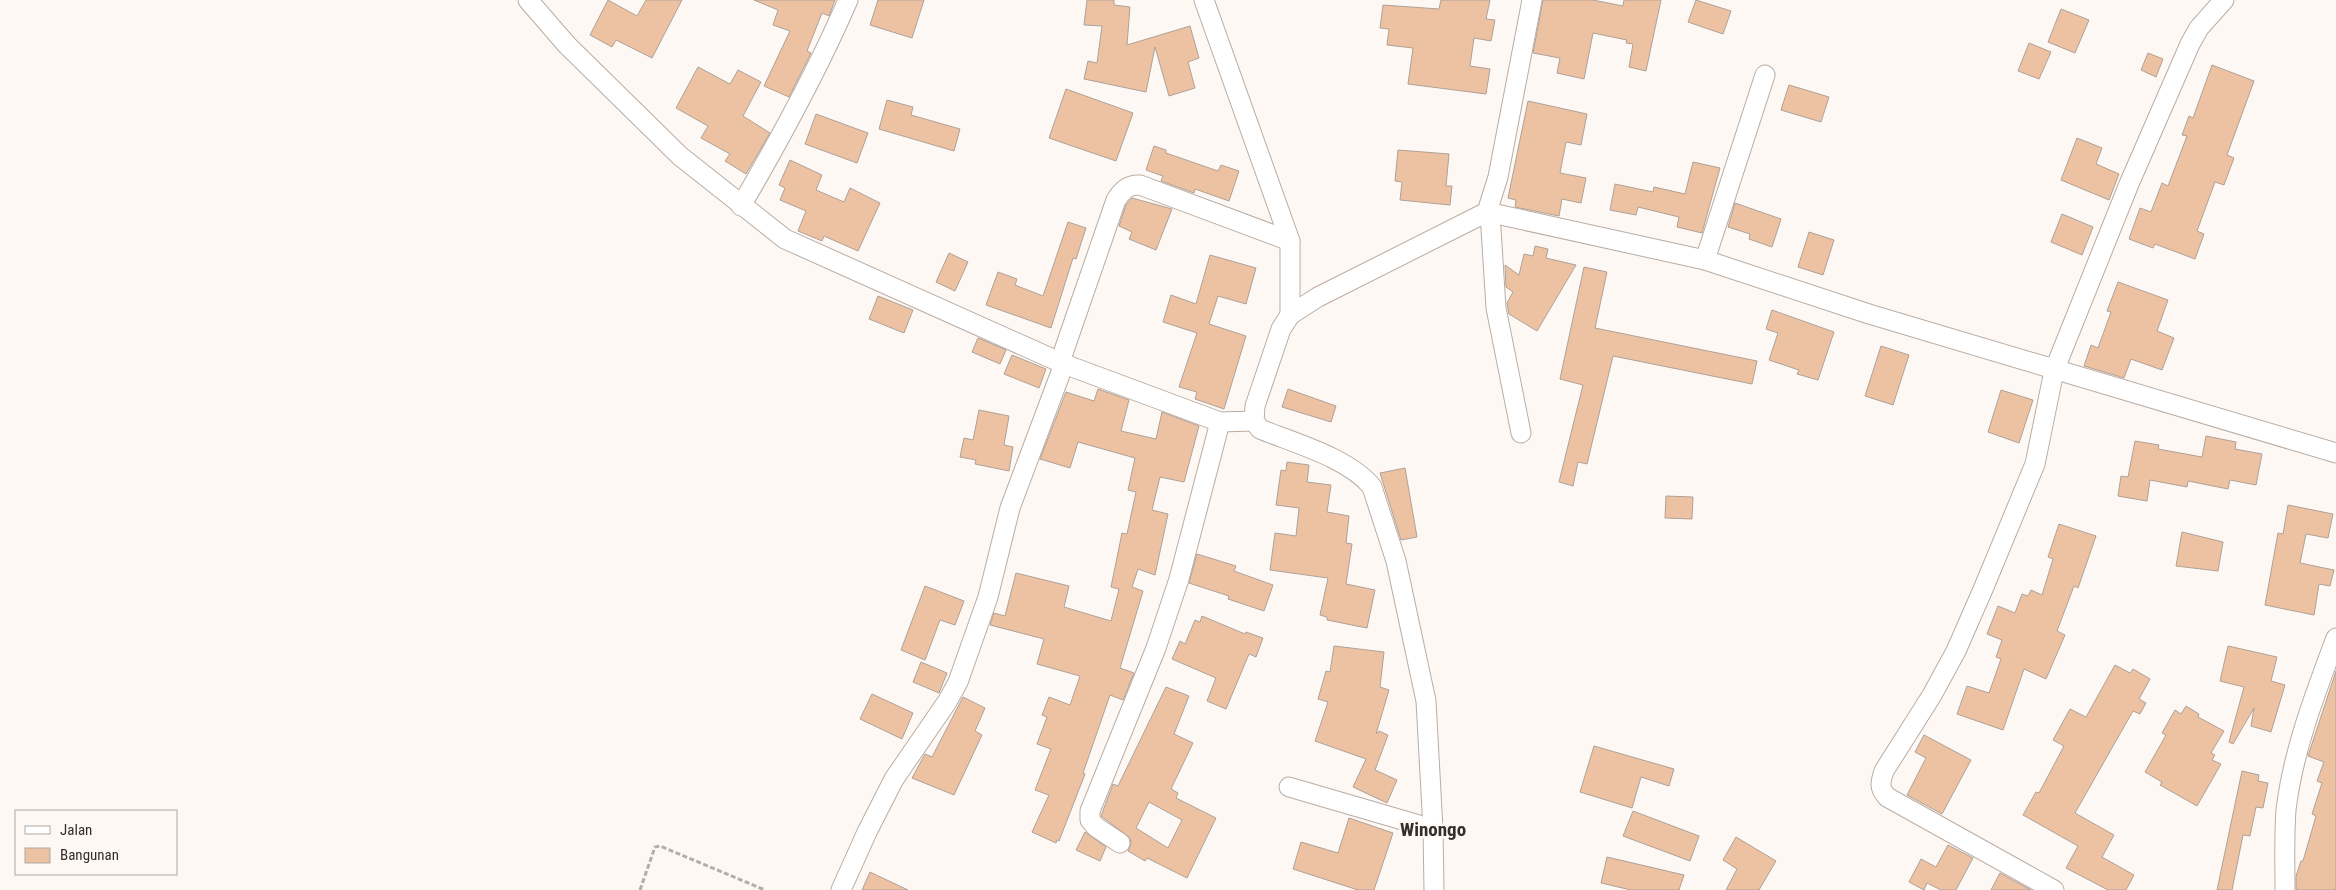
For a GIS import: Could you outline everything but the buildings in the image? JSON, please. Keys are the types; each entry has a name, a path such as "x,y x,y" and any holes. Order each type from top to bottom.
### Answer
{"street":[{"path":"528,0 567,45 680,156 784,239 1062,363 1220,422 1254,421"},
{"path":"741,206 788,125 826,50 848,0"},
{"path":"1204,0 1290,241 1292,285 1290,314 1281,329 1255,406 1254,421 1260,429 1345,466 1366,479 1372,487 1396,561 1426,701 1434,829 1434,890"},
{"path":"1521,433 1496,308 1489,212 1498,177 1532,0"},
{"path":"2054,890 1887,797 1880,788 1884,772 1932,695 1956,652 2035,464 2054,370 2129,184 2190,44 2199,28 2224,0"},
{"path":"1705,260 1765,75"},
{"path":"841,890 867,832 894,779 947,702 958,682 988,597 1010,508 1062,363 1116,200 1133,184 1140,185 1290,241"},
{"path":"1290,314 1318,297 1489,212 1705,260 1869,314 2336,454"},
{"path":"1120,843 1096,828 1090,820 1090,811 1156,648 1180,579 1220,422"},
{"path":"2285,890 2285,842 2290,786 2314,694 2336,638"},
{"path":"1289,786 1434,829"}],"path":[{"path":"640,890 654,847 660,846 765,890"}],"district":[{"name":"Winongo","path":"1433,829"}]}
